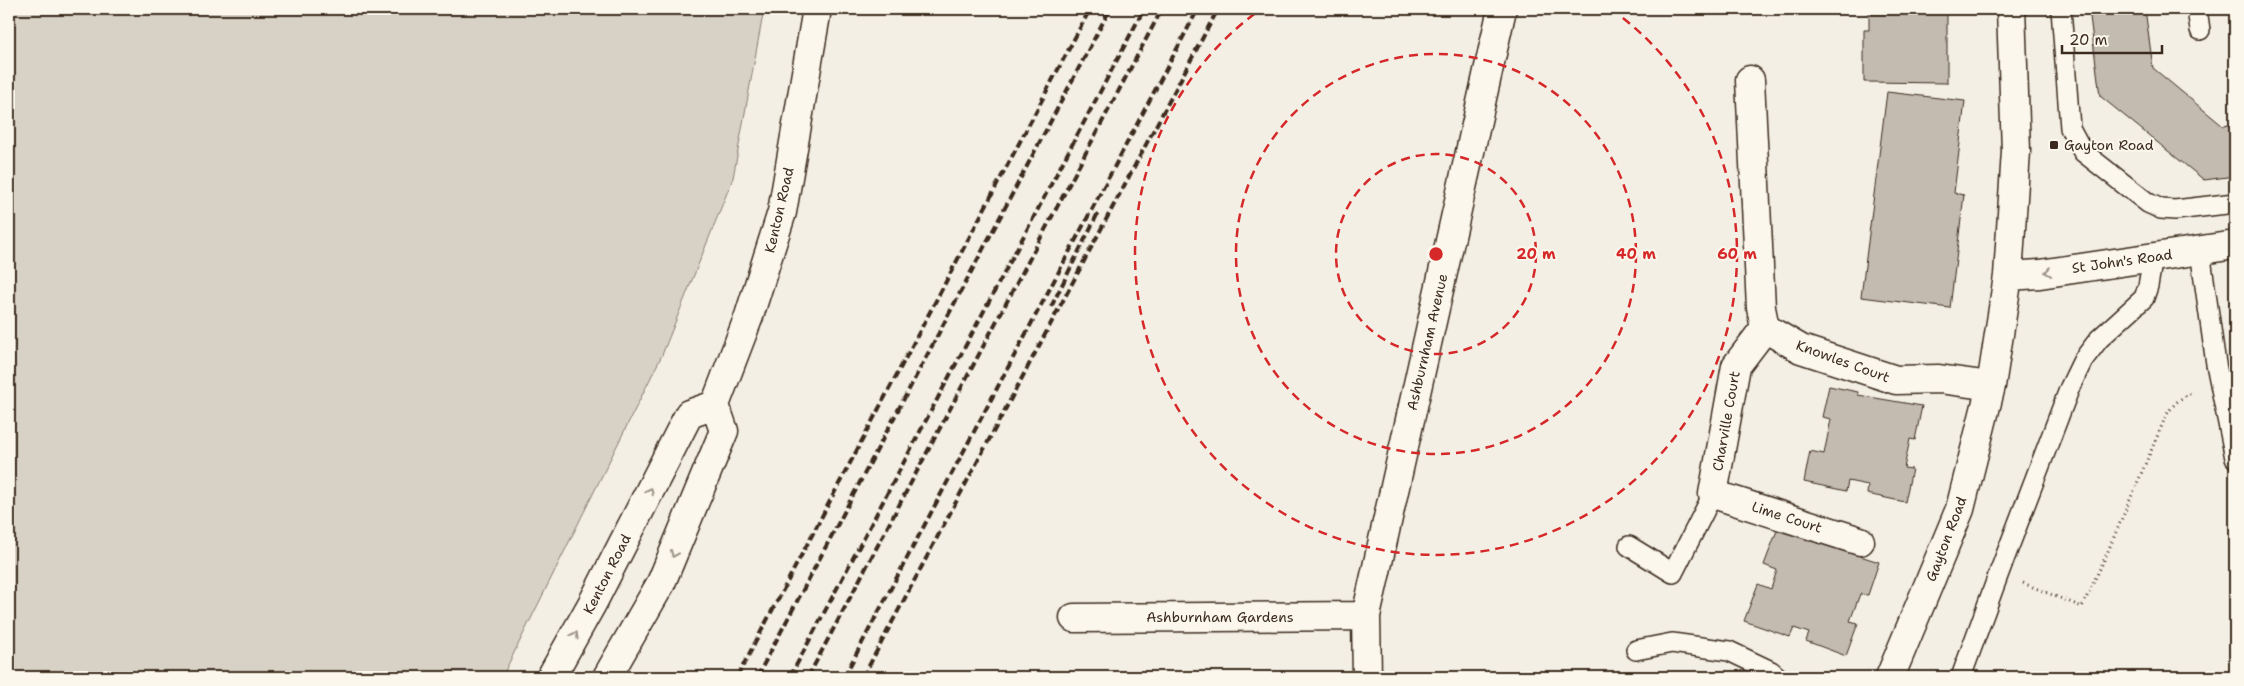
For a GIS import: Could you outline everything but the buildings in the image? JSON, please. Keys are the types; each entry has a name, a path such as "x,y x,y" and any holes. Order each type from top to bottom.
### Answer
{"street":[{"name":"Kenton Road","path":"551,677 593,602 689,414 715,405 749,316 782,212 817,9"},
{"name":"Ashburnham Avenue","path":"1367,677 1366,616 1502,9"},
{"name":"Gayton Road","path":"1890,677 1960,510 1991,386 2008,276 2016,151 2011,9"},
{"path":"1750,80 1761,308 1765,328"},
{"name":"St John's Road","path":"2008,276 2040,274 2235,246"},
{"name":"Knowles Court","path":"1765,328 1801,348 1896,380 1939,379 1991,386"},
{"name":"Charville Court","path":"1713,494 1736,366 1765,328"},
{"path":"607,677 664,575 724,431 715,405"},
{"name":"Lime Court","path":"1713,494 1860,540"},
{"name":"Ashburnham Gardens","path":"1074,618 1366,616"}],"lane":[{"path":"2061,9 2070,128 2083,152 2148,203 2161,209 2175,210 2235,203"},
{"path":"2197,9 2200,30"},
{"path":"2200,251 2216,364 2235,458"},
{"path":"1961,677 1998,573 2070,387 2083,360 2098,339 2144,298 2153,257"},
{"path":"1628,546 1673,573 1713,494"},
{"path":"1636,650 1672,643 1729,651 1771,671 1778,677"}],"path":[{"path":"1998,573 2082,607 2166,416 2172,405 2180,398 2198,390"}],"shaded area":[{"path":"9,9 764,9 733,178 662,355 502,677 9,677"}],"railway":[{"path":"737,677 1090,9"},
{"path":"757,677 1110,9"},
{"path":"790,677 1144,9"},
{"path":"808,677 1162,9"},
{"path":"844,677 1198,9"},
{"path":"863,677 1218,9"},
{"path":"1051,307 1098,213"}],"place":[{"name":"Gayton Road","path":"2054,145"}]}
